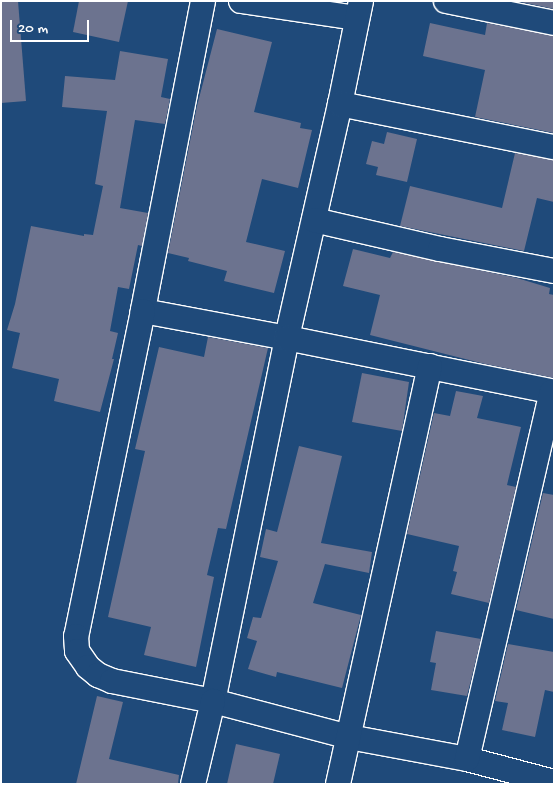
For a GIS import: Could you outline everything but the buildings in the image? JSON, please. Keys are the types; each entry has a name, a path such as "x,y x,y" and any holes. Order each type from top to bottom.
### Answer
{"street":[{"path":"203,1 143,310 76,636 78,651 88,667 98,675 112,681 213,701 349,738 467,759 554,782"},
{"path":"193,784 213,701 287,338 340,104 358,10 241,1"},
{"path":"446,1 554,23"},
{"path":"340,104 554,147"},
{"path":"314,220 440,250 554,271"},
{"path":"143,310 553,392 467,759"},
{"path":"338,784 430,366"}]}
